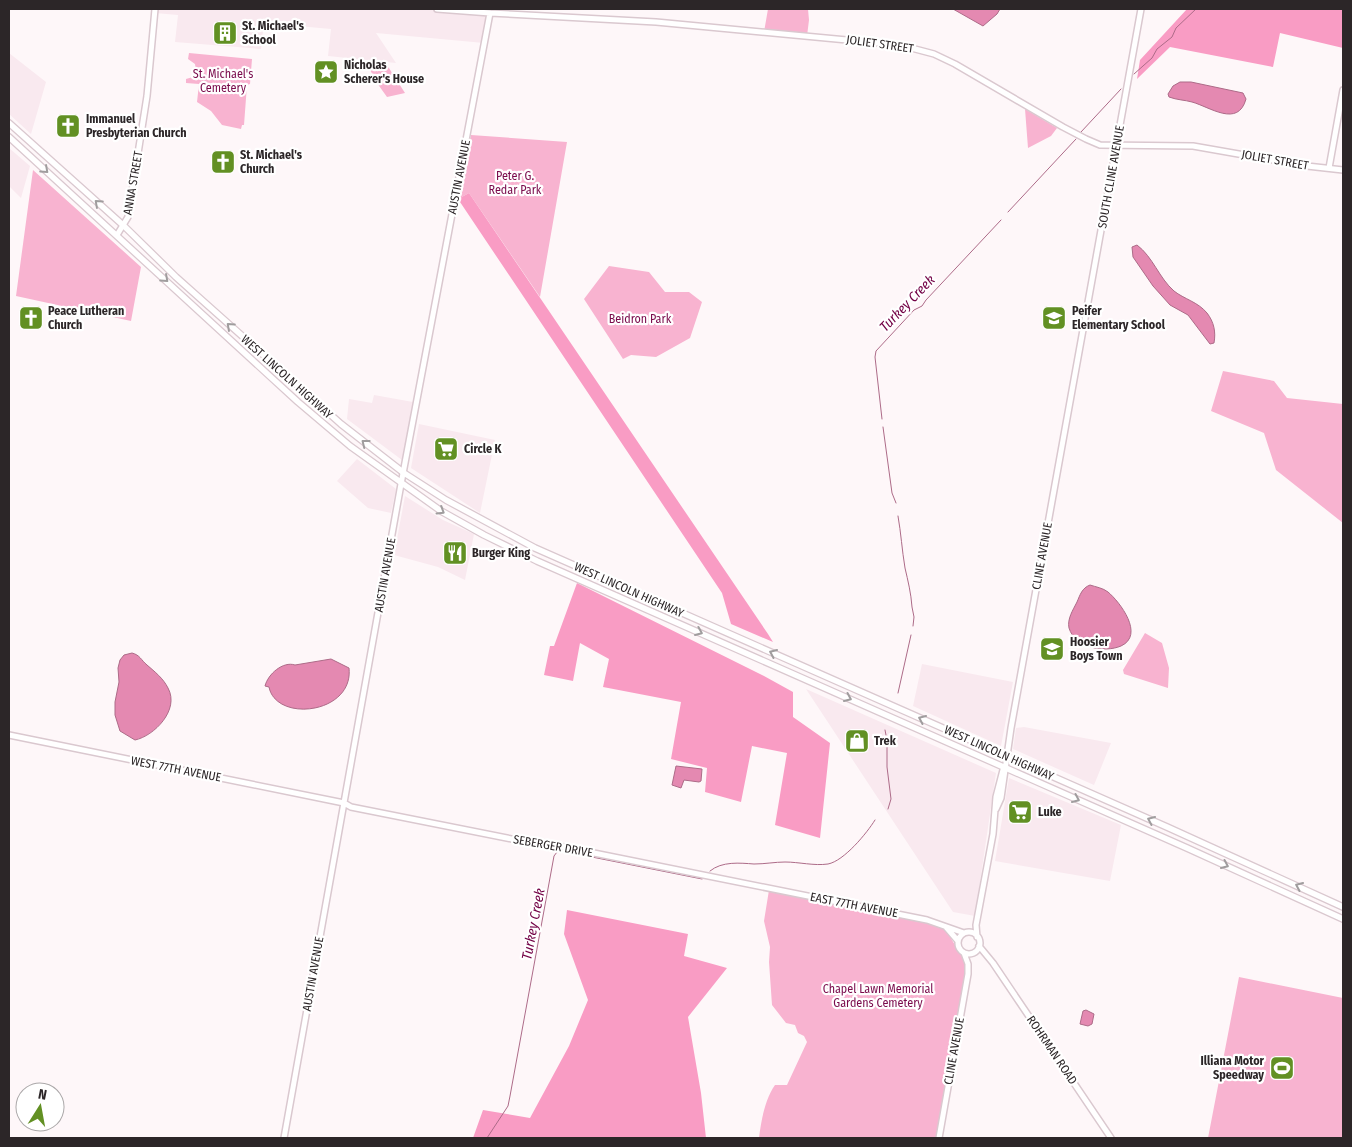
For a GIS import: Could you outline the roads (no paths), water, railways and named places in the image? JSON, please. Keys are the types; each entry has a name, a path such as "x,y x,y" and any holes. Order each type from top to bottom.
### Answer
{"main road":[{"name":"WEST LINCOLN HIGHWAY","path":"9,123 124,226 176,277 306,395 404,473 446,500 535,548 1167,827 1343,907"},
{"name":"WEST LINCOLN HIGHWAY","path":"9,137 298,402 350,446 441,511 537,561 1188,848 1343,919"}],"street":[{"name":"ANNA STREET","path":"117,235 128,217 144,116 155,9"},
{"name":"JOLIET STREET","path":"436,9 656,22 900,44 934,54 1086,139 1100,144 1116,146 1193,146 1343,170"},
{"name":"SOUTH CLINE AVENUE","path":"1080,345 1141,9"},
{"name":"AUSTIN AVENUE","path":"284,1138 401,484 490,13"},
{"path":"1330,168 1343,90"},
{"name":"CLINE AVENUE","path":"977,936 976,925 1000,776 1004,768 1080,345"},
{"name":"WEST 77TH AVENUE","path":"9,734 344,803"},
{"name":"SEBERGER DRIVE","path":"344,803 351,807 425,822 527,842 564,847 762,887"},
{"name":"EAST 77TH AVENUE","path":"762,887 927,920 965,933"},
{"path":"965,933 974,933 977,936 979,946 974,952 964,953 959,948 958,941 965,933 976,925"},
{"name":"EAST 77TH AVENUE","path":"945,927 958,941"},
{"name":"ROHRMAN ROAD","path":"979,946 993,963 1110,1138"},
{"name":"CLINE AVENUE","path":"939,1138 968,964 974,952"},
{"name":"ROHRMAN ROAD","path":"974,952 993,963"},
{"name":"CLINE AVENUE","path":"964,953 968,964"}],"waterway":[{"name":"Turkey Creek","path":"1134,74 1152,58 1157,49 1172,37 1176,28 1196,9"},
{"name":"Turkey Creek","path":"1081,132 1121,89"},
{"name":"Turkey Creek","path":"1008,212 1076,139"},
{"name":"Turkey Creek","path":"882,419 875,357 876,351 914,310 922,306 1001,220"},
{"name":"Turkey Creek","path":"883,427 892,493 896,503"},
{"name":"Turkey Creek","path":"898,516 914,617 913,626"},
{"name":"Turkey Creek","path":"898,693 911,635"},
{"name":"Turkey Creek","path":"885,730 886,735"},
{"name":"Turkey Creek","path":"887,743 887,767 891,799 888,809"},
{"name":"Turkey Creek","path":"710,871 731,863 785,862 817,865 828,864 841,858 848,852 867,832 875,820"},
{"name":"Turkey Creek","path":"487,1138 508,1106 554,856 557,852 562,851 702,879"}],"place":[{"name":"St. Michael's School","path":"225,33"},
{"name":"Nicholas Scherer's House","path":"326,72"},
{"name":"Immanuel Presbyterian Church","path":"68,126"},
{"name":"St. Michael's Church","path":"223,162"},
{"name":"Peace Lutheran Church","path":"31,318"},
{"name":"Peifer Elementary School","path":"1054,318"},
{"name":"Circle K","path":"446,449"},
{"name":"Burger King","path":"455,553"},
{"name":"Hoosier Boys Town","path":"1052,649"},
{"name":"Trek","path":"857,741"},
{"name":"Luke","path":"1020,812"},
{"name":"Illiana Motor Speedway","path":"1282,1068"}],"park label":[{"name":"St. Michael's Cemetery","path":"223,81"},
{"name":"Peter G. Redar Park","path":"515,183"},
{"name":"Beidron Park","path":"640,319"},
{"name":"Chapel Lawn Memorial Gardens Cemetery","path":"878,996"}]}
